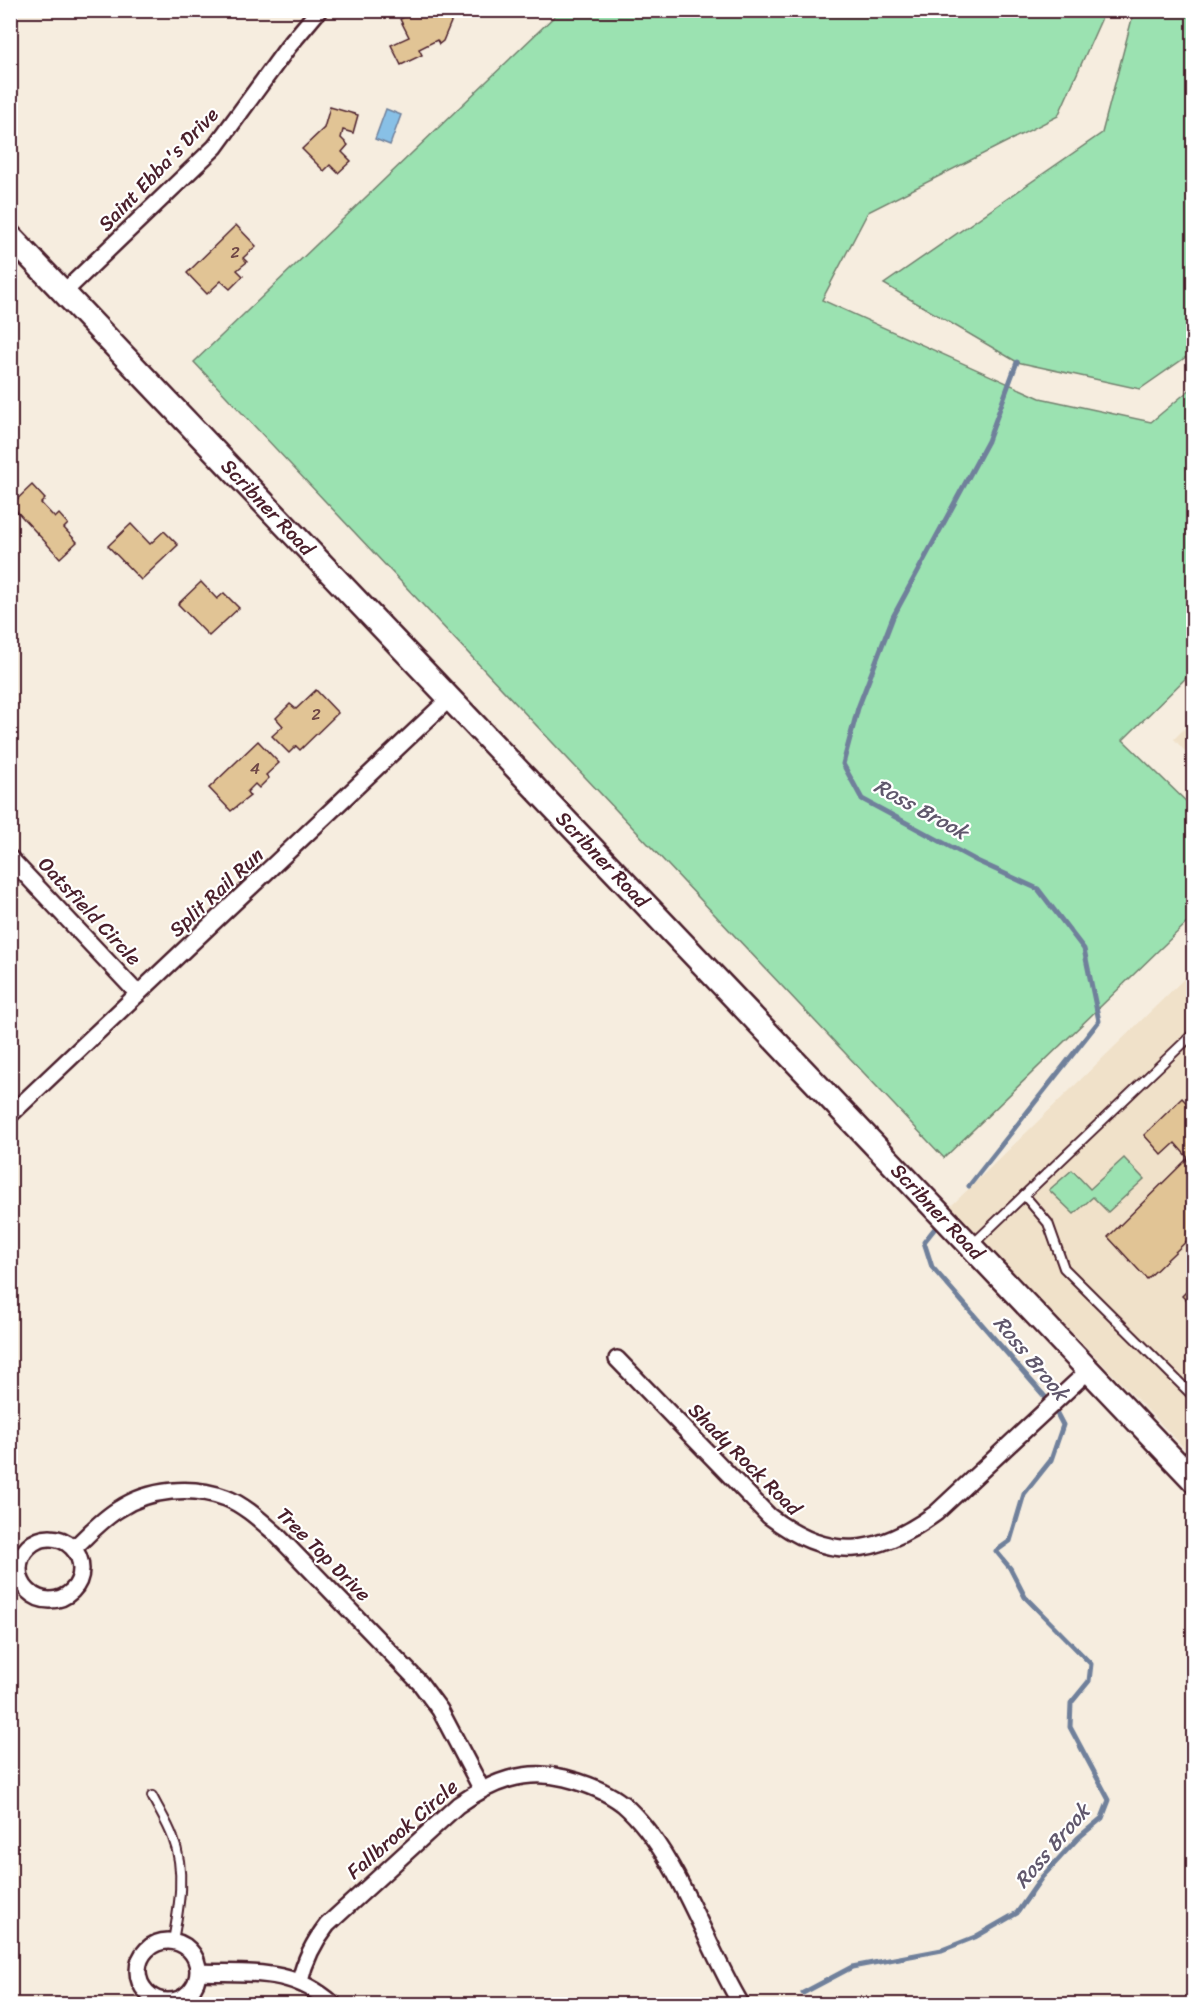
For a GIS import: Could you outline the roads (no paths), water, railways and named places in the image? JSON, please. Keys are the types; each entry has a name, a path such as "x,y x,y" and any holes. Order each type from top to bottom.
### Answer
{"street":[{"name":"Saint Ebba's Drive","path":"63,293 208,155 295,38 319,10"},
{"name":"Scribner Road","path":"10,236 1088,1371 1188,1466"},
{"name":"Split Rail Run","path":"10,1115 449,699"},
{"name":"Oatsfield Circle","path":"10,858 138,994"},
{"name":"Shady Rock Road","path":"616,1359 769,1516 793,1535 820,1545 850,1549 878,1545 911,1531 936,1513 1088,1371"},
{"name":"Tree Top Drive","path":"74,1548 118,1509 140,1497 166,1491 196,1492 226,1498 255,1515 420,1683 440,1710 481,1788"},
{"path":"47,1538 57,1539 74,1548 79,1557 80,1577 69,1593 60,1598 40,1598 24,1585 20,1565 29,1547 47,1538"},
{"name":"Fallbrook Circle","path":"300,1981 305,1961 315,1941 333,1918 458,1805 481,1788 512,1777 540,1775 584,1783 621,1803 653,1838 741,2004"},
{"path":"173,1941 187,1947 194,1954 199,1972 196,1985 180,2000 162,2001 146,1992 138,1975 142,1956 157,1943 173,1941"},
{"path":"199,1972 274,1975 300,1981 333,2004"}],"lane":[{"path":"970,1247 1194,1033"},
{"path":"1024,1195 1048,1222 1064,1268 1194,1397"},
{"path":"152,1796 174,1839 179,1861 180,1886 173,1941"}],"water":[{"path":"386,109 401,115 390,145 375,139"}],"waterway":[{"name":"Ross Brook","path":"969,1186 1099,1021 1084,949 1038,889 977,861 862,799 843,764 858,708 893,617 988,441 1017,362"},
{"name":"Ross Brook","path":"803,1993 852,1967 942,1950 975,1937 1017,1913 1042,1877 1078,1838 1102,1818 1109,1800 1070,1727 1071,1703 1089,1681 1091,1664 1025,1597 1010,1568 996,1551 1010,1541 1024,1494 1051,1460 1063,1425 1053,1406 932,1267 924,1242 936,1227"}]}
